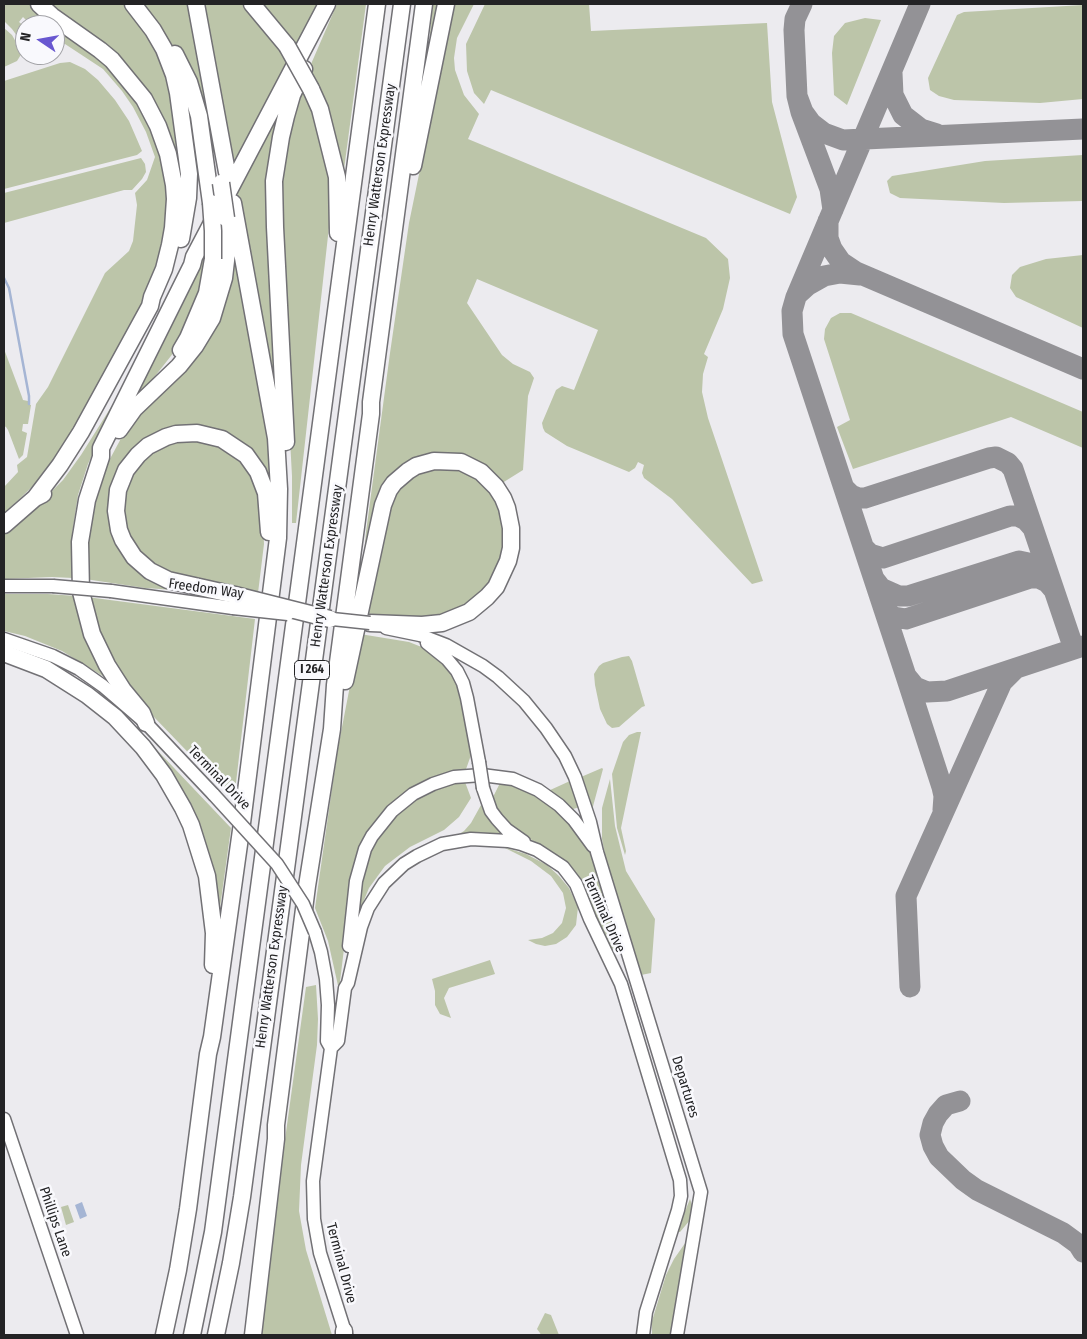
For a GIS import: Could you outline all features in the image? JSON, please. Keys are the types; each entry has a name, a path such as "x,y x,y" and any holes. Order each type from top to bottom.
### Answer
{"highway":[{"path":"4,525 35,498 60,465 81,432 150,306 166,263 173,228 174,185 164,141 153,114 122,70 100,50 52,16 39,4"},
{"path":"133,4 159,39 174,75 184,130 189,174 188,198 181,240 171,270 155,302 150,306"},
{"path":"139,4 175,54 189,82 199,116 213,231 213,259 207,293 188,338 171,364 154,384 152,390"},
{"path":"164,1335 185,1227 242,824 278,538 279,511 276,438 229,211 224,178 220,168 221,140 196,4"},
{"path":"252,4 287,46 311,89 324,124 337,177 338,230 312,425 318,446"},
{"path":"146,723 142,713 123,690 107,665 92,634 81,592 79,557 81,528 87,500 101,457 101,448 192,265 194,257 328,4"},
{"path":"273,575 286,510 287,486 274,181 280,137 292,95 323,27 328,4"},
{"name":"Henry Watterson Expressway","path":"192,1335 213,1232 377,4"},
{"name":"Henry Watterson Expressway","path":"216,1335 242,1197 402,4"},
{"path":"253,1335 276,1139 276,1125 307,886 332,729 335,685 424,4"},
{"path":"371,414 377,402 401,226 446,4"},
{"path":"101,457 134,409 152,390 157,388 195,346 212,318 224,278 229,211"},
{"path":"35,498 47,492 72,461 188,263 194,257"},
{"path":"269,606 265,588 269,521 266,493 258,472 252,463 240,450 214,436 197,432 176,434 148,446 126,470 118,490 116,511 119,530 123,540 138,561 160,577 234,602 330,619"},
{"path":"332,729 344,686 383,504 389,490 408,471 416,466 434,461 460,462 481,472 496,487 502,498 507,508 511,528 511,548 508,561 496,587 478,606 463,616 452,620 432,624 370,624"},
{"path":"4,653 34,664 58,676 87,694 115,717 152,758 183,808 204,864 212,910 214,933 213,959 204,1035 208,1054"},
{"path":"243,1335 270,1138 276,1125"}],"main road":[{"name":"Freedom Way","path":"4,586 53,586 234,602"},
{"path":"330,619 370,624 420,635 483,666 507,684 537,717 557,744 574,775 590,822 597,852"},
{"path":"404,633 434,648 457,671 468,698 483,788 491,811 507,830 537,850"},
{"name":"Terminal Drive","path":"4,639 40,650 79,669 114,695 146,723 277,864 303,904 321,952 328,1005 327,1041 331,1048"},
{"path":"345,988 344,983 356,881 361,859 372,836 392,811 413,794 424,788 442,780 464,776 485,774 513,779 538,790 564,809 597,852"},
{"name":"Terminal Drive","path":"345,1334 320,1253 314,1219 313,1181 331,1048 338,1041 345,988 348,983 361,927 368,908 384,883 404,864 416,856 442,844 471,839 508,841 537,850 562,867 576,884 621,984 680,1180 678,1210 646,1312 643,1335"},
{"name":"Departures","path":"597,852 701,1192 677,1335"},
{"name":"Phillips Lane","path":"4,1119 77,1335"}],"green space":[{"path":"4,4 30,4 43,15 15,15 15,33 4,21"},
{"path":"43,4 127,4 144,24 170,80 183,191 151,104 65,24 65,15 55,15"},
{"path":"143,4 189,4 205,91 217,192 179,54"},
{"path":"203,4 244,4 289,60 233,169"},
{"path":"259,4 318,4 294,48"},
{"path":"337,4 366,4 343,177 308,71"},
{"path":"433,4 440,4 431,39 430,33"},
{"path":"454,4 474,4 457,38 454,58 455,70 464,95 479,114 468,139 706,238 728,259 730,278 723,309 704,354 708,357 703,374 702,392 708,418 763,581 752,584 672,499 644,478 642,473 644,465 638,462 635,468 629,472 567,446 545,432 542,423 556,390 562,386 574,390 598,330 477,279 467,303 502,355 513,364 530,372 534,378 528,396 523,470 499,485 455,458 406,467 363,566 390,353 409,223"},
{"path":"485,4 589,4 591,31 767,23 772,102 797,197 790,214 491,90 484,104 474,93 467,71 466,44"},
{"path":"1083,5 1083,99 1040,103 954,100 939,96 930,90 928,78 957,15 964,12"},
{"path":"865,18 881,20 847,105 834,95 832,53 834,36 845,23"},
{"path":"4,28 15,40 15,62 4,67"},
{"path":"65,31 100,57 144,110 163,159 170,212 152,285 66,445 41,478 4,514 4,487 18,472 17,465 27,457 36,404 48,387 105,273 129,251 133,241 137,205 135,193 147,180 155,157 146,132 133,107 103,69 65,44"},
{"path":"65,62 70,62 85,69 98,80 129,121 142,151 137,155 4,189 4,81 54,65 65,65"},
{"path":"302,84 315,113 329,175 331,209 296,523 292,523 292,476 278,221 279,174"},
{"path":"288,90 278,124 278,412 237,192"},
{"path":"1083,155 1083,201 1004,203 900,198 890,193 887,181 892,176 985,161"},
{"path":"141,158 145,164 146,172 132,190 124,190 4,223 4,193"},
{"path":"232,239 268,430 272,503 269,489 220,434 141,447 112,529 175,590 145,588 85,579 86,530 104,470 125,431 170,380"},
{"path":"207,248 204,280 178,347 152,380 127,407"},
{"path":"1083,255 1083,328 1016,297 1010,288 1012,275 1020,267 1046,259"},
{"path":"840,313 851,313 1083,412 1083,448 1011,417 853,469 837,427 850,420 824,339 825,329 831,318"},
{"path":"4,349 23,400 28,401 28,404 31,405 28,424 23,424 22,431 27,433 23,455 19,459 8,430 4,426"},
{"path":"123,388 88,464 78,495 72,534 73,578 4,579 4,535 30,513 63,480"},
{"path":"183,440 214,443 239,458 256,482 263,523 264,544 258,593 181,578 138,556 129,542 121,506 133,470 158,448"},
{"path":"455,468 474,476 489,489 498,505 503,523 504,548 497,572 481,596 445,618 388,616 365,613 387,506 403,482 427,469"},
{"path":"4,594 76,596 106,678 62,651 25,636 4,631"},
{"path":"87,597 255,619 234,800 126,688 109,662"},
{"path":"360,634 409,642 429,650 439,658 455,678 463,703 471,755 465,772 460,770 449,773 386,812 349,907 339,990 328,941 315,908 337,753"},
{"path":"629,656 645,706 619,727 612,728 607,724 600,709 594,674 603,663"},
{"path":"84,684 102,695 119,710 231,828 218,922 190,816"},
{"path":"641,732 621,828 626,851 625,855 617,828 612,774 623,742 629,735"},
{"path":"603,769 592,810 581,777"},
{"path":"610,779 615,826 626,871 655,919 651,973 641,975 607,865 602,839 602,808"},
{"path":"570,781 580,807 573,809 548,791"},
{"path":"465,782 471,798 459,817 444,830 410,847 385,866 369,888 357,917 361,877 373,844 391,819 414,800 433,790 454,783"},
{"path":"500,783 521,787 539,796 560,811 581,836 591,854 622,951 610,948 589,899 575,873 565,862 546,848 510,828 497,812 493,797"},
{"path":"481,805 491,823 502,834 454,837 464,831 471,823"},
{"path":"503,847 526,854 547,865 569,888 578,907 576,925 567,937 556,944 545,946 528,940 542,938 553,933 562,923 566,908 563,893 551,876 531,861"},
{"path":"490,960 495,974 449,988 444,998 451,1018 440,1014 435,1005 435,991 432,979"},
{"path":"316,985 317,1045 301,1165 299,1211 306,1250 332,1335 261,1335 275,1212 306,987"},
{"path":"690,1199 693,1208 690,1220 678,1232 677,1231"},
{"path":"68,1205 74,1222 66,1225 61,1207"},
{"path":"688,1239 671,1335 652,1335 652,1321 666,1275 674,1259"},
{"path":"545,1313 551,1315 559,1335 541,1335 537,1329"}],"water":[{"path":"82,1202 87,1216 80,1219 75,1205"}],"waterway":[{"path":"4,278 9,288 29,404"}],"taxiway":[{"path":"802,4 795,19 794,30 797,96 801,112 830,189 833,210"},
{"path":"920,4 796,297 792,311 793,334 906,676 915,687 927,692 947,691 1083,646"},
{"path":"892,73 893,95 903,115 921,129 937,134"},
{"path":"797,96 803,112 811,123 824,133 843,140 1083,129"},
{"path":"828,221 828,238 832,249 841,262 856,272 1083,369"},
{"path":"797,295 808,285 824,276 840,273 860,275"},
{"path":"844,488 851,495 865,498 989,458 996,457 1008,463 1013,469 1074,649"},
{"path":"864,548 870,554 883,558 1010,516 1018,516 1026,520 1033,528"},
{"path":"874,579 881,588 899,596 908,596 1019,561 1033,564 1049,577"},
{"path":"884,610 894,617 906,619 1030,578 1039,578 1047,582 1053,589"},
{"path":"910,987 906,896 1002,682 1016,668"},
{"path":"906,676 942,787 944,796 943,810"},
{"path":"960,1101 946,1105 933,1123 930,1135 939,1157 963,1180 977,1190 1063,1233 1078,1244 1083,1252"}]}
